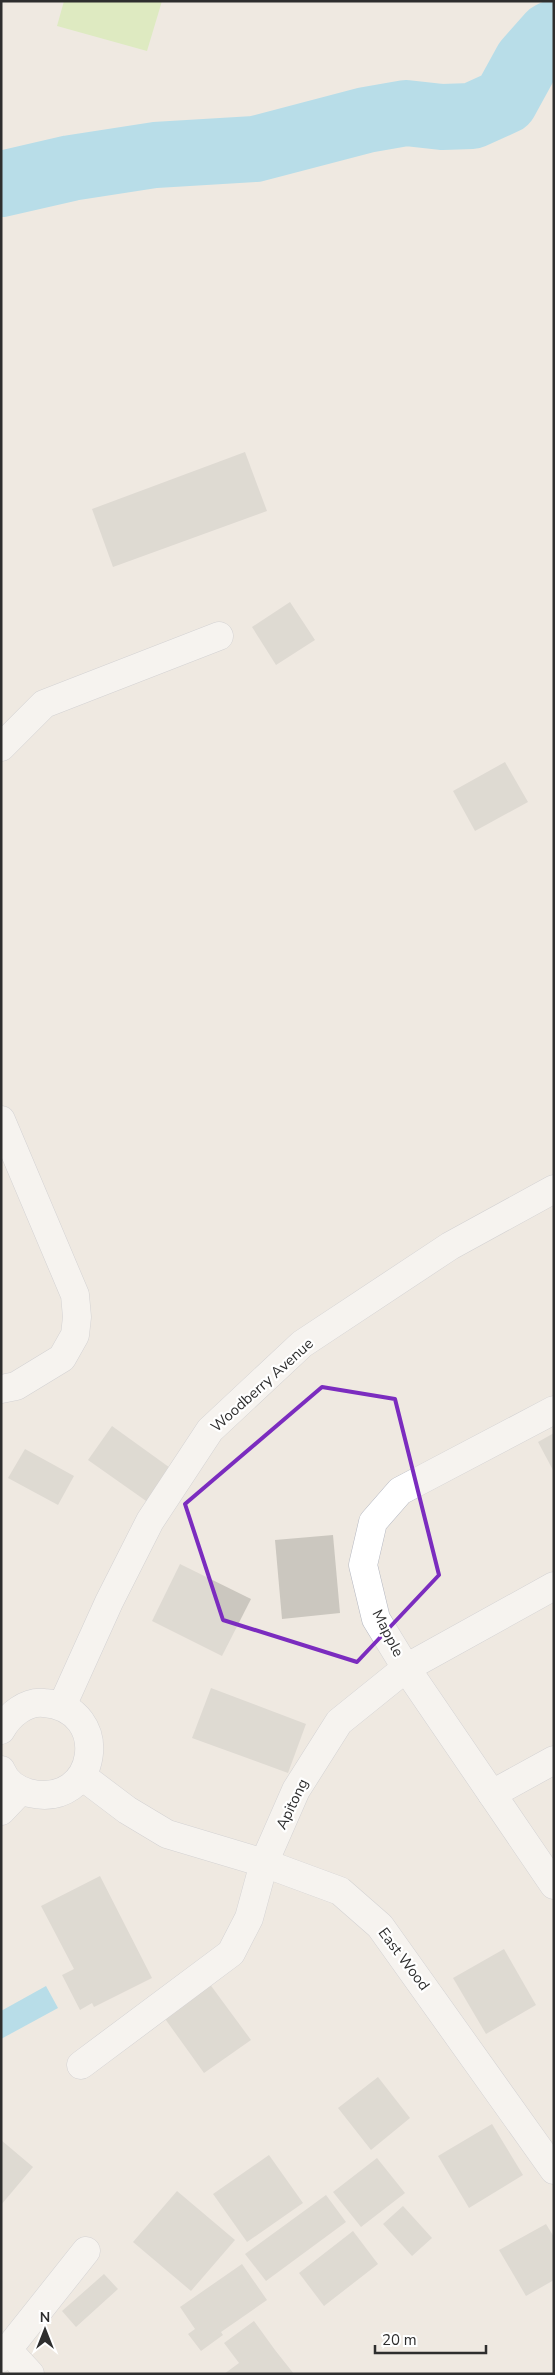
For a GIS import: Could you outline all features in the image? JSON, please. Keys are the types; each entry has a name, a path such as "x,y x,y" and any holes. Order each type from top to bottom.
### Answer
{"street":[{"path":"1,748 44,704 219,636"},
{"path":"1,1120 75,1295 77,1318 75,1335 62,1358 16,1386 1,1389"},
{"name":"Woodberry Avenue","path":"62,1706 108,1602 150,1521 210,1430 302,1344 450,1246 554,1189"},
{"name":"Mapple","path":"554,1410 400,1491 374,1522 363,1565 376,1619 406,1668 554,1886"},
{"name":"Apitong","path":"81,2065 231,1952 249,1918 264,1863 296,1790 339,1722 406,1668 554,1586"},
{"path":"1,1770 4,1777 20,1791 43,1797 65,1792 82,1776 90,1757 89,1736 79,1719 62,1706 43,1702 23,1707 3,1721"},
{"path":"492,1794 554,1760"},
{"name":"East Wood","path":"82,1776 126,1810 167,1834 264,1863 340,1891 380,1926 554,2170"},
{"path":"1,1811 20,1791"},
{"path":"30,2374 5,2354 86,2251"}],"highlighted area":[{"path":"322,1387 395,1399 439,1575 357,1662 223,1620 185,1504"}],"green space":[{"path":"64,1 162,1 147,51 57,26"}],"water":[{"path":"46,1986 58,2008 1,2039 1,2011"}],"building":[{"path":"245,452 267,511 113,567 92,509"},
{"path":"290,602 315,640 276,665 252,627"},
{"path":"505,762 528,802 475,831 453,791"},
{"path":"112,1426 173,1470 149,1503 88,1460"},
{"path":"554,1433 554,1472 538,1442"},
{"path":"25,1449 74,1476 58,1505 8,1478"},
{"path":"333,1535 340,1613 282,1619 275,1540"},
{"path":"180,1564 251,1599 222,1656 152,1621"},
{"path":"211,1688 306,1724 288,1773 192,1738"},
{"path":"100,1876 152,1978 94,2007 92,2003 80,2010 62,1975 74,1969 41,1906"},
{"path":"504,1949 536,2005 486,2034 453,1978"},
{"path":"209,1983 251,2040 204,2073 163,2016"},
{"path":"378,2077 410,2118 371,2150 338,2108"},
{"path":"492,2124 523,2175 469,2208 438,2156"},
{"path":"1,2140 33,2167 1,2205"},
{"path":"269,2155 303,2203 247,2242 213,2194"},
{"path":"377,2158 405,2193 361,2227 333,2192"},
{"path":"177,2191 235,2240 191,2291 133,2242"},
{"path":"326,2195 346,2222 266,2281 245,2254"},
{"path":"403,2206 432,2238 412,2256 383,2224"},
{"path":"546,2224 554,2237 554,2280 526,2296 499,2250"},
{"path":"353,2231 378,2264 324,2306 299,2273"},
{"path":"242,2264 267,2300 221,2332 223,2335 201,2351 188,2334 195,2329 180,2307"},
{"path":"104,2274 118,2289 76,2327 62,2311"},
{"path":"254,2321 294,2374 224,2374 239,2363 224,2343"}],"waterway":[{"path":"1,184 71,168 155,155 255,149 366,120 406,113 442,117 472,116 505,101 527,61 554,33"}]}
